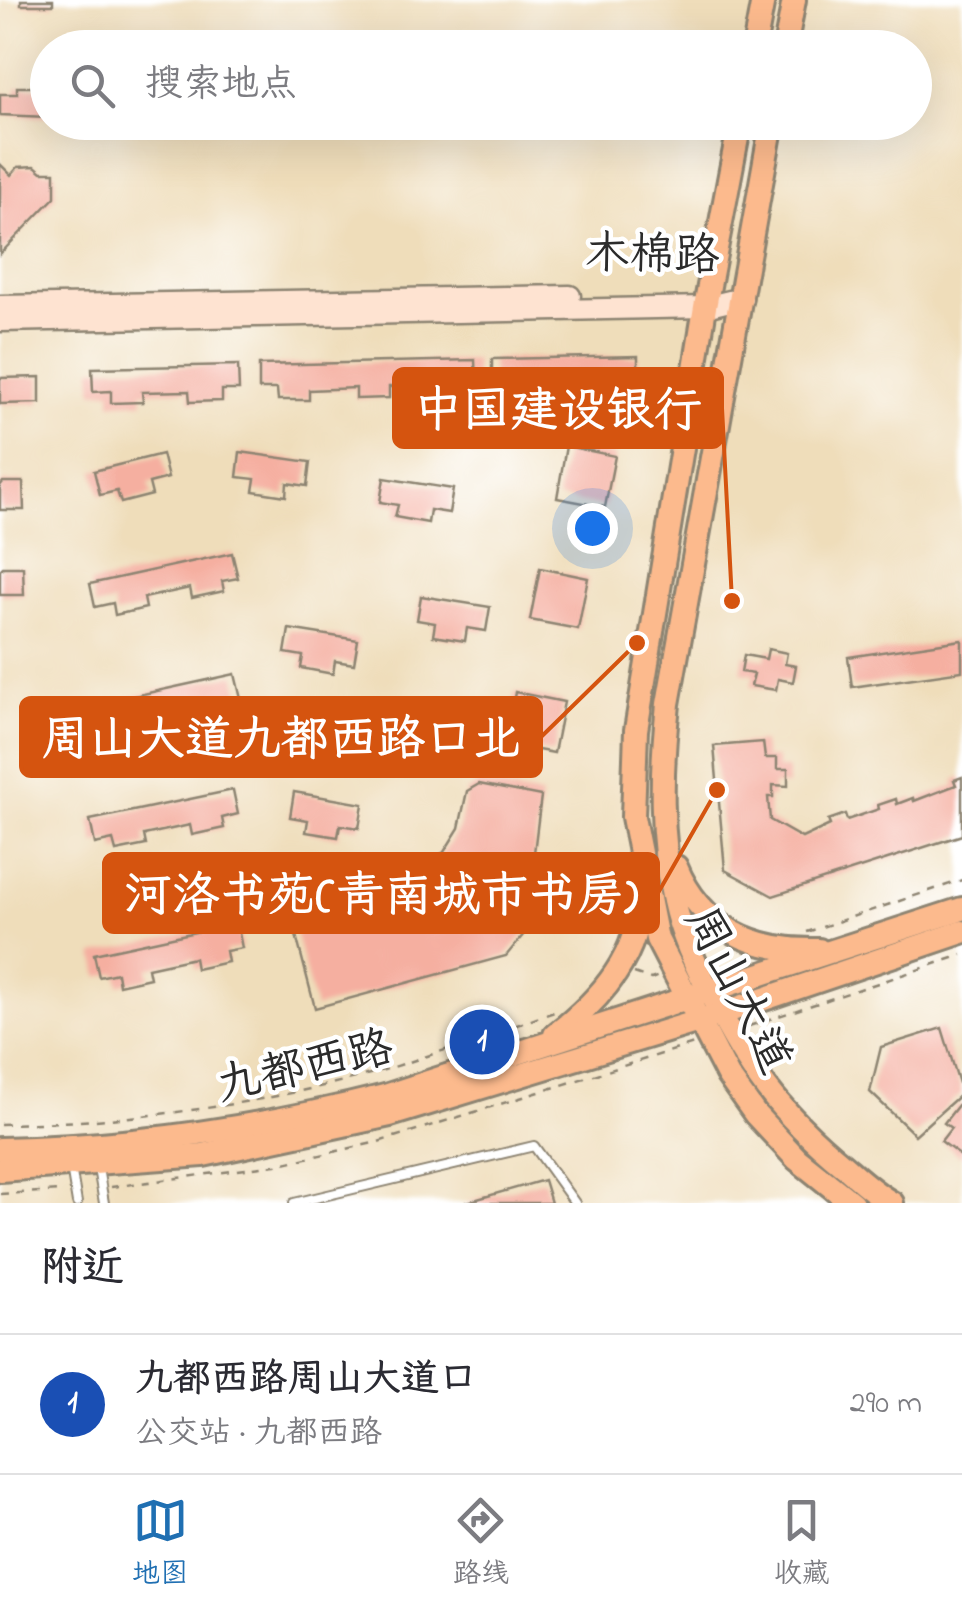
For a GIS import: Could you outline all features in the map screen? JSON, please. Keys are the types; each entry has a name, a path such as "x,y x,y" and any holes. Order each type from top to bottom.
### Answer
{"main road":[{"path":"757,30 763,0"},
{"path":"788,30 794,0"},
{"name":"周山大道","path":"737,140 706,300 636,730 632,802 637,849 650,915 673,972 698,996 709,1018 728,1076 755,1114 797,1159 852,1203"},
{"name":"周山大道","path":"698,996 695,964 678,917 663,832 662,772 668,704 769,140"},
{"name":"木棉路","path":"0,322 742,298"},
{"name":"木棉路","path":"0,306 706,300"},
{"path":"663,832 686,890 710,918 766,945 842,949"},
{"path":"542,1045 610,986 632,942 640,898 637,849"},
{"name":"九都西路","path":"0,1148 202,1134 289,1120 384,1096 962,909"},
{"name":"九都西路","path":"0,1170 204,1155 390,1116 709,1018 962,932"},
{"name":"周山大道","path":"709,1018 806,1136 892,1203"}],"lane":[{"path":"294,1203 534,1146 575,1203"},
{"path":"98,1165 104,1203"},
{"path":"71,1167 77,1203"}],"path":[{"path":"799,934 962,880"},
{"path":"619,967 652,979 673,972"},
{"path":"0,1124 155,1115 265,1098 381,1070 562,1009"}],"building":[{"path":"21,0 53,0 53,5 21,5"},
{"path":"17,87 30,87 30,116 0,115 0,94 17,94"},
{"path":"0,164 11,175 18,167 35,166 42,172 55,172 55,197 0,254"},
{"path":"638,356 638,381 622,382 622,392 589,393 589,383 542,384 542,394 511,395 511,383 492,383 492,359"},
{"path":"475,360 476,385 456,385 457,398 424,399 424,386 389,387 389,398 356,399 356,388 309,390 309,400 278,400 277,389 259,389 259,365"},
{"path":"238,365 239,390 222,390 222,401 190,402 189,391 142,392 143,402 111,403 111,391 93,392 92,368"},
{"path":"40,377 40,403 0,404 0,378"},
{"path":"566,446 615,456 605,507 557,498"},
{"path":"240,452 310,462 307,486 287,483 286,496 253,491 255,479 237,477"},
{"path":"162,454 168,478 149,483 152,495 121,503 117,491 100,495 94,471"},
{"path":"384,478 453,489 449,513 430,510 428,523 395,517 398,505 380,502"},
{"path":"3,482 23,482 24,510 0,510"},
{"path":"232,553 238,578 222,581 224,591 192,598 190,588 144,598 146,608 115,615 113,603 95,607 90,584"},
{"path":"3,567 23,567 24,595 0,595"},
{"path":"540,568 588,578 578,629 530,620"},
{"path":"421,596 490,607 486,631 467,628 465,641 433,636 435,623 417,620"},
{"path":"289,629 358,640 354,664 335,661 333,674 301,668 303,656 285,653"},
{"path":"962,640 962,671 852,687 848,657"},
{"path":"768,649 787,653 785,664 796,666 793,682 778,679 776,690 751,686 754,674 741,672 744,655 766,659"},
{"path":"235,674 241,699 225,702 227,712 195,719 193,709 147,719 149,729 118,736 116,724 98,728 93,705"},
{"path":"515,692 564,702 554,753 506,744"},
{"path":"763,742 765,758 777,758 777,769 788,769 788,786 773,785 773,797 768,797 770,820 802,838 830,825 828,820 845,814 847,820 896,799 897,804 913,798 914,801 956,785 954,780 962,777 962,835 773,896 725,870 714,746"},
{"path":"479,784 541,796 524,934 506,956 315,1008 291,916 300,901 391,878 444,852 459,828 467,791"},
{"path":"233,790 238,814 222,818 224,828 192,835 190,825 144,835 146,845 116,851 113,840 95,844 90,820"},
{"path":"294,792 363,804 359,828 340,825 338,837 306,832 308,820 290,817"},
{"path":"237,923 242,948 226,951 228,962 196,969 194,958 148,968 150,978 119,985 117,973 99,977 94,954"},
{"path":"942,1028 962,1093 915,1135 870,1092 881,1047"},
{"path":"959,1104 962,1157 941,1141 951,1128 944,1123"},
{"path":"544,1180 551,1203 467,1203 467,1202"}],"place":[{"name":"中国建设银行","path":"732,601"},
{"name":"周山大道九都西路口北","path":"637,643"},
{"name":"河洛书苑(青南城市书房)","path":"717,790"},
{"name":"九都西路周山大道口","path":"482,1042"}]}
